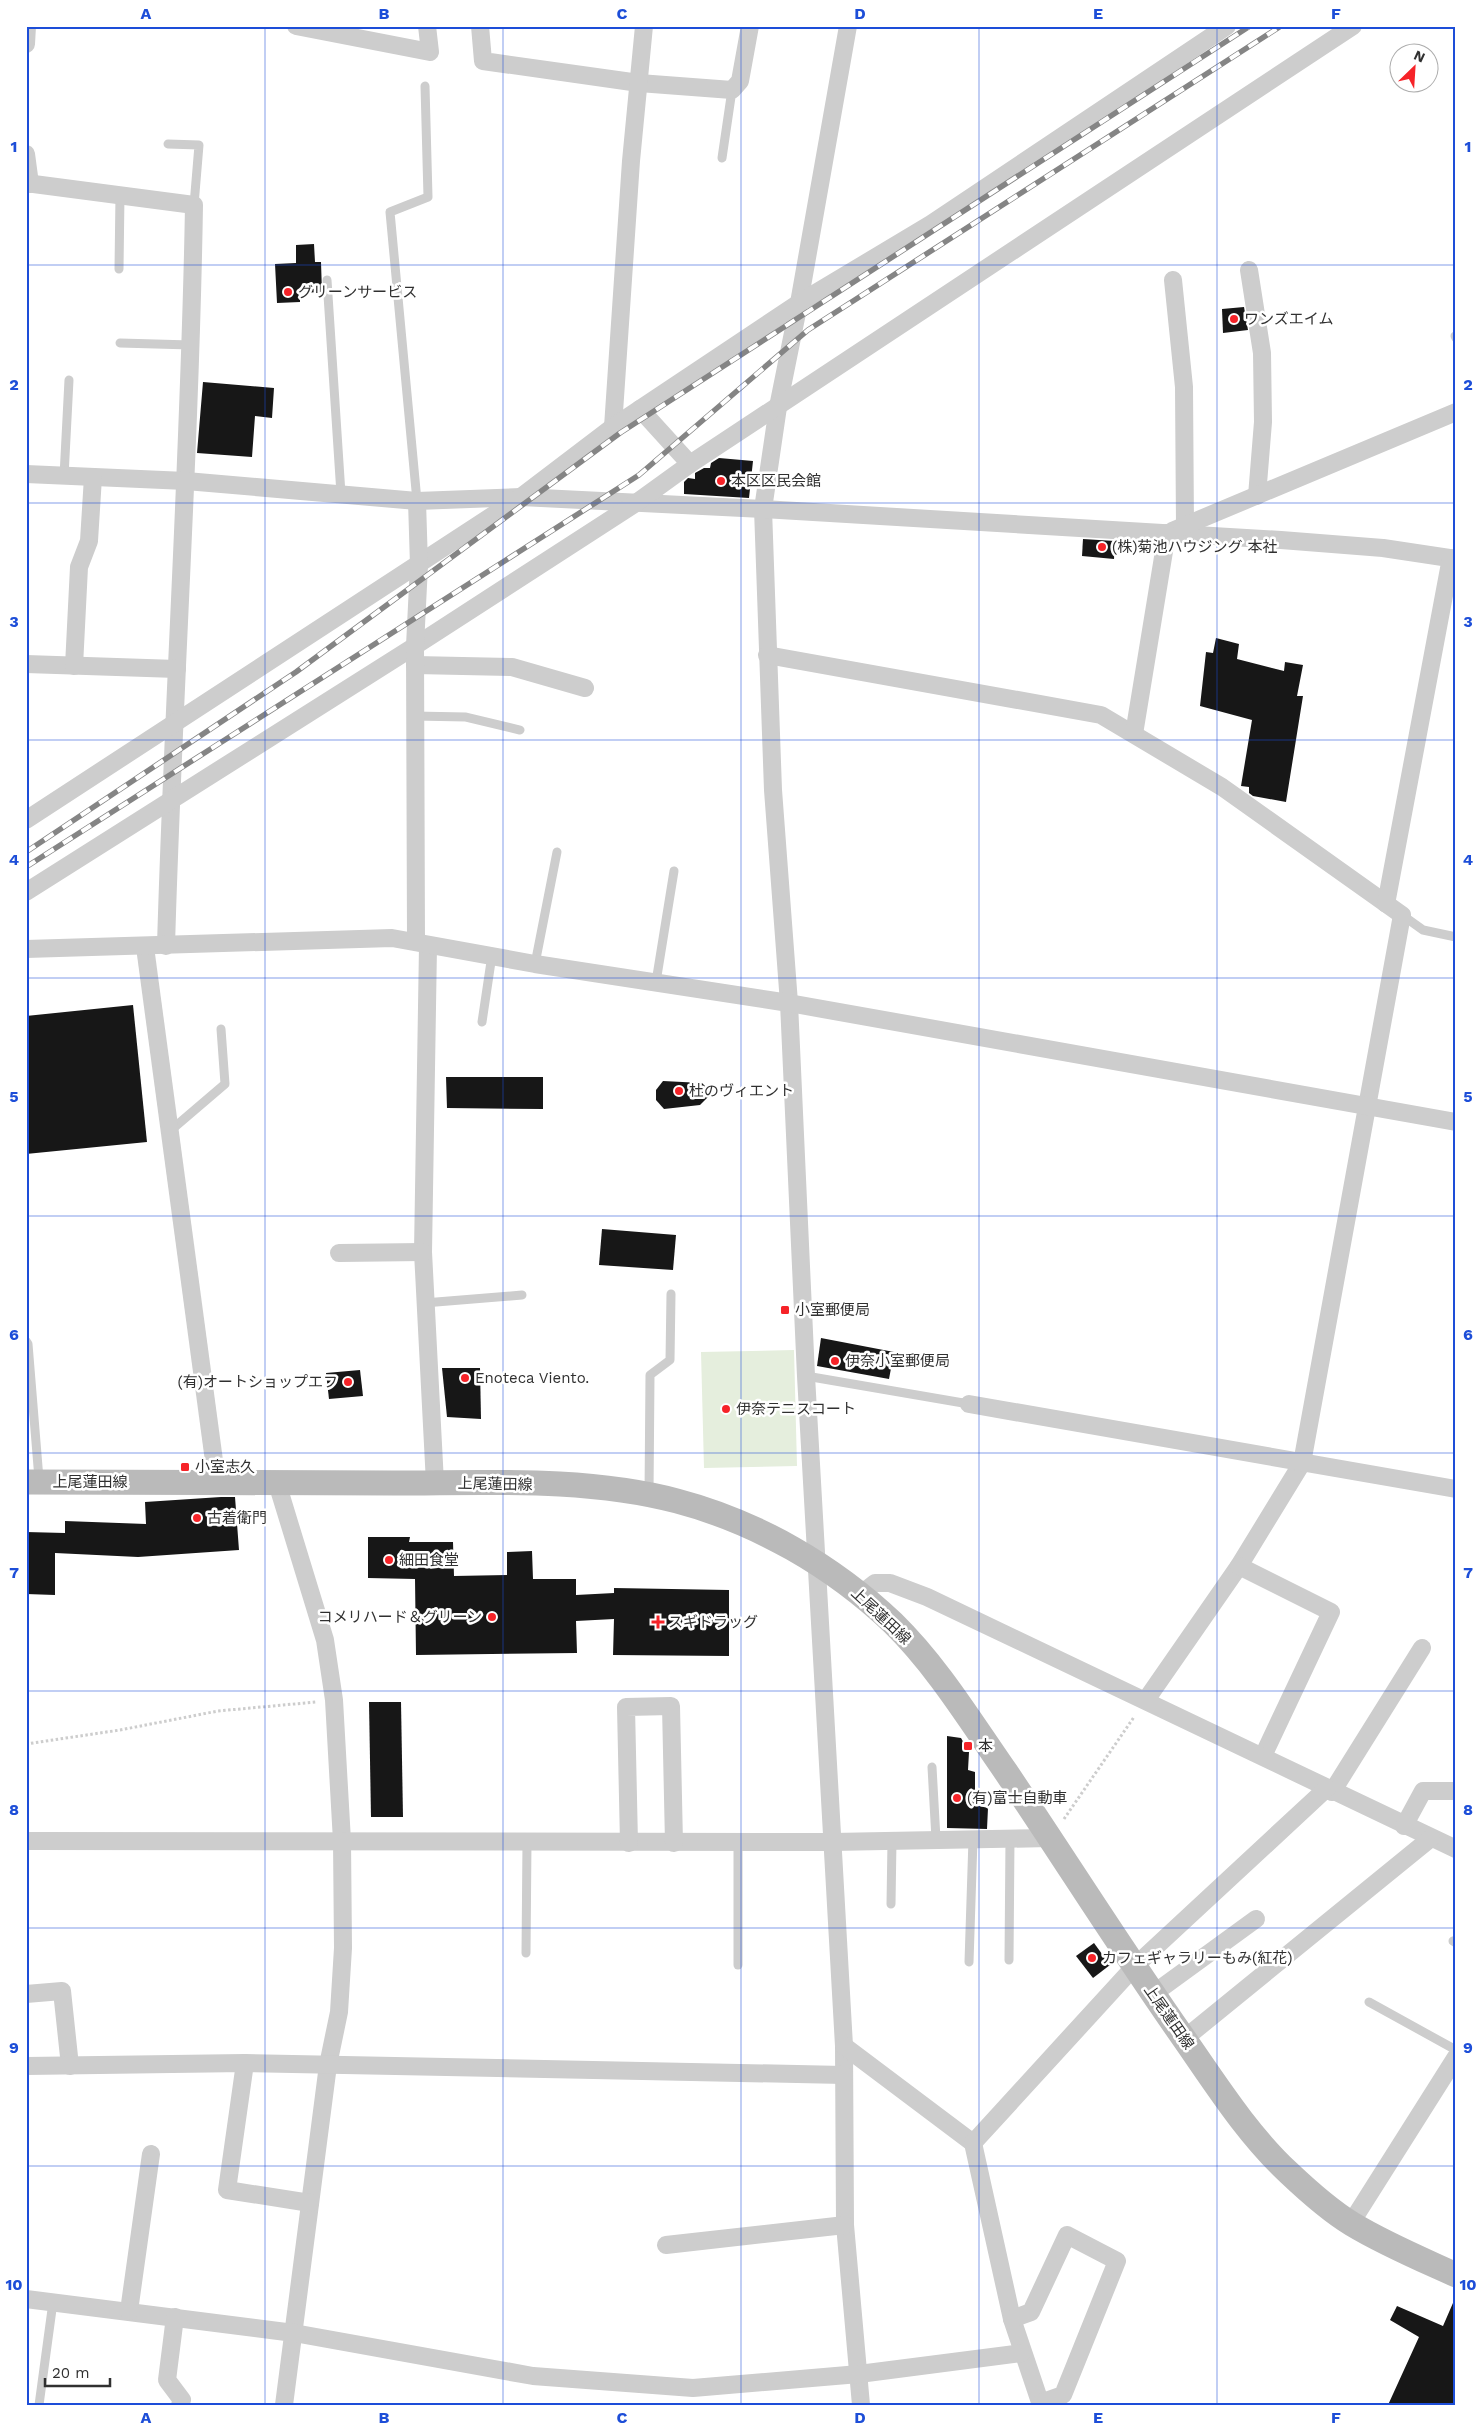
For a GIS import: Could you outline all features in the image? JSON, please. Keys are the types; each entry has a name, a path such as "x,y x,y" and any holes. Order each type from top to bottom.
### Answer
{"main road":[{"name":"上尾蓮田線","path":"33,1482 435,1483 590,1486 649,1494 723,1516 768,1535 816,1562 861,1594 894,1624 920,1653 977,1731 1050,1838 1134,1967 1232,2108 1286,2170 1319,2200 1351,2223 1456,2275"}],"street":[{"path":"26,44 27,26"},
{"path":"296,26 430,52 427,26"},
{"path":"480,26 483,61 639,83 732,90 740,81 750,26"},
{"path":"613,427 644,26"},
{"path":"848,26 799,303 778,407 763,509 773,790 789,1002 806,1376 844,2046 845,2225 861,2405"},
{"path":"26,820 521,497 613,427 799,303 931,224 1227,26"},
{"path":"26,892 170,799 415,646 636,503 690,464 1352,26"},
{"path":"26,154 28,184 194,205 186,481 170,799 166,946"},
{"path":"1249,270 1262,353 1263,422 1257,496"},
{"path":"1173,280 1184,387 1185,526"},
{"path":"640,409 690,464"},
{"path":"1167,534 1456,412"},
{"path":"26,474 186,481 417,501 521,497 763,509 1383,548 1453,559 1386,904"},
{"path":"74,666 79,567 89,541 92,477"},
{"path":"417,501 419,564 414,716 422,943 423,1252 424,1303 435,1483"},
{"path":"1134,734 1167,534"},
{"path":"767,655 1101,715 1222,787 1402,915 1302,1463 1239,1566 1146,1700"},
{"path":"26,664 177,669"},
{"path":"415,665 512,667 585,688"},
{"path":"26,950 392,938 535,964 789,1002 1456,1122"},
{"path":"145,947 217,1483"},
{"path":"340,1253 423,1252"},
{"path":"969,1404 1456,1490"},
{"path":"278,1483 325,1640 334,1700 342,1841 343,1948 339,2012 328,2066 284,2405"},
{"path":"1239,1566 1331,1612 1263,1756"},
{"path":"861,1594 875,1583 890,1583 927,1597 1263,1756 1404,1826 1456,1849"},
{"path":"973,2143 1134,1967 1330,1790 1422,1648"},
{"path":"629,1843 626,1707 671,1706 674,1842"},
{"path":"1404,1826 1424,1791 1456,1791"},
{"path":"26,1841 629,1843 1050,1838"},
{"path":"1184,2039 1431,1838"},
{"path":"1153,1994 1256,1919"},
{"path":"26,1994 62,1991 70,2066"},
{"path":"844,2046 973,2143 1012,2318 1022,2353 1041,2404 1062,2395 1117,2261 1067,2235 1030,2312 1012,2318"},
{"path":"1351,2223 1456,2057"},
{"path":"245,2063 227,2190 310,2202"},
{"path":"26,2066 245,2063 844,2075"},
{"path":"129,2311 151,2154"},
{"path":"666,2244 845,2225"},
{"path":"26,2299 294,2332 532,2376 692,2388 859,2374 1022,2353"},
{"path":"175,2317 167,2380 182,2400 180,2405"}],"lane":[{"path":"417,501 390,212 428,197 425,86"},
{"path":"722,158 732,90"},
{"path":"168,144 199,145 194,205"},
{"path":"119,269 120,196"},
{"path":"326,280 341,494"},
{"path":"120,343 191,345"},
{"path":"64,476 69,380"},
{"path":"414,716 466,717 520,730"},
{"path":"535,964 557,852"},
{"path":"656,982 674,871"},
{"path":"1402,915 1423,930 1456,937"},
{"path":"482,1022 492,955"},
{"path":"169,1131 225,1084 221,1029"},
{"path":"649,1494 650,1375 670,1360 671,1294"},
{"path":"424,1303 522,1295"},
{"path":"26,1341 28,1344 33,1482"},
{"path":"806,1376 969,1404"},
{"path":"932,1767 936,1839"},
{"path":"1009,1960 1010,1838"},
{"path":"969,1962 973,1839"},
{"path":"891,1904 892,1841"},
{"path":"526,1953 527,1842"},
{"path":"738,1842 738,1966"},
{"path":"1369,2002 1456,2050"},
{"path":"39,2405 53,2302"}],"path":[{"path":"26,1744 120,1730 218,1711 334,1700"},
{"path":"1050,1838 1146,1700"}],"green space":[{"path":"794,1350 797,1466 704,1468 701,1352"}],"building":[{"path":"314,244 315,262 321,262 322,292 300,293 300,302 277,303 275,264 296,263 296,245"},
{"path":"1244,307 1248,330 1223,333 1222,309"},
{"path":"203,382 274,388 272,418 255,416 252,457 197,453"},
{"path":"719,458 753,461 749,498 684,494 684,482 688,478 695,479 695,473 704,468 710,468 711,463"},
{"path":"1083,539 1115,541 1114,559 1082,556"},
{"path":"1216,638 1239,644 1237,659 1284,671 1285,662 1303,665 1297,696 1303,696 1286,802 1253,796 1249,793 1249,787 1241,786 1252,720 1200,706 1206,652 1213,653"},
{"path":"133,1005 147,1142 26,1154 26,1016"},
{"path":"446,1077 543,1077 543,1109 447,1108"},
{"path":"663,1081 702,1083 712,1093 700,1105 664,1109 656,1100 656,1090"},
{"path":"602,1229 676,1235 673,1270 599,1265"},
{"path":"821,1338 894,1352 889,1379 817,1366"},
{"path":"442,1368 480,1368 481,1419 447,1417"},
{"path":"360,1370 363,1396 329,1399 326,1373"},
{"path":"235,1497 239,1550 138,1557 55,1553 55,1595 26,1594 26,1532 65,1533 65,1521 146,1524 145,1502"},
{"path":"368,1537 410,1537 409,1542 453,1542 454,1576 507,1575 507,1552 532,1551 533,1579 576,1579 576,1595 614,1593 614,1588 729,1590 729,1656 613,1655 614,1619 576,1621 577,1653 416,1655 415,1579 368,1578"},
{"path":"369,1702 401,1702 403,1817 371,1817"},
{"path":"947,1736 961,1738 969,1752 968,1770 975,1772 975,1805 988,1808 987,1829 947,1828"},
{"path":"1094,1943 1110,1965 1093,1978 1076,1956"},
{"path":"1456,2296 1456,2405 1388,2405 1419,2337 1390,2320 1397,2306 1443,2326"}],"railway":[{"path":"26,852 296,672 620,433 1250,26"},
{"path":"26,867 639,475 808,330 1281,26"}],"place":[{"name":"グリーンサービス","path":"288,292"},
{"name":"ワンズエイム","path":"1234,319"},
{"name":"本区区民会館","path":"721,481"},
{"name":"(株)菊池ハウジング 本社","path":"1102,547"},
{"name":"杜のヴィエント","path":"679,1091"},
{"name":"小室郵便局","path":"785,1310"},
{"name":"伊奈小室郵便局","path":"835,1361"},
{"name":"Enoteca Viento.","path":"465,1378"},
{"name":"(有)オートショップエフ","path":"348,1382"},
{"name":"伊奈テニスコート","path":"726,1409"},
{"name":"小室志久","path":"185,1467"},
{"name":"古着衛門","path":"197,1518"},
{"name":"細田食堂","path":"389,1560"},
{"name":"コメリハード＆グリーン","path":"492,1617"},
{"name":"スギドラッグ","path":"658,1622"},
{"name":"本","path":"968,1746"},
{"name":"(有)富士自動車","path":"957,1798"},
{"name":"カフェギャラリーもみ(紅花)","path":"1092,1958"}]}
